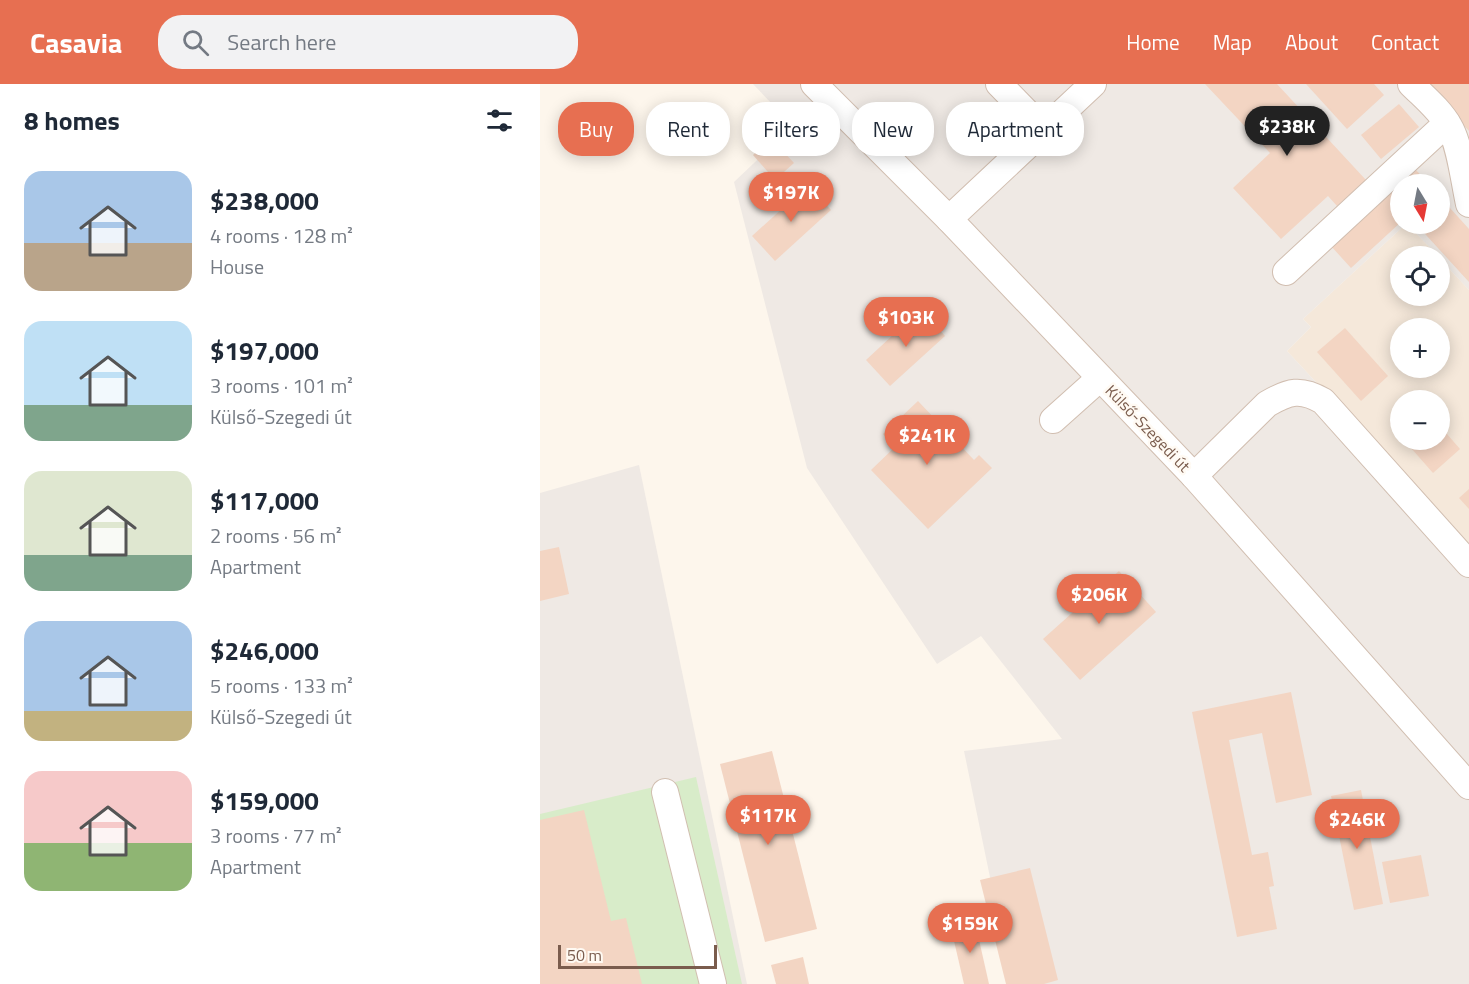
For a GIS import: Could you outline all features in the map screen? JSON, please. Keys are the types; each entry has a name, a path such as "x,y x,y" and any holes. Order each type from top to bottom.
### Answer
{"street":[{"name":"Külső-Szegedi út","path":"814,84 949,219 1194,476 1469,786"},
{"path":"999,84 1017,102"},
{"path":"1074,102 1093,84"},
{"path":"1411,84 1447,123 1455,139 1469,204"},
{"path":"1286,272 1447,123"},
{"path":"949,219 1016,156"},
{"path":"1053,420 1100,378"},
{"path":"1194,476 1267,404 1281,395 1294,392 1312,394 1323,401 1469,564"},
{"path":"665,792 713,984"}],"shaded area":[{"path":"753,84 1469,84 1469,290 1450,270 1450,246 1428,246 1417,234 1450,234 1450,174 1390,174 1390,234 1395,234 1303,319 1311,327 1287,351 1469,546 1469,984 1012,984 964,751 1062,739 981,636 937,664 807,468 734,182 761,156 840,156 840,102 770,102"},
{"path":"1395,234 1417,234 1428,246 1390,246 1390,306 1450,306 1450,270 1469,290 1469,546 1287,351 1311,327 1303,319"},
{"path":"639,465 747,984 540,984 540,493"}],"green space":[{"path":"696,777 742,984 540,984 540,814"}],"building":[{"path":"1205,84 1277,84 1366,180 1337,206 1328,196 1281,239 1233,188 1270,153"},
{"path":"1306,84 1374,84 1384,95 1347,129"},
{"path":"1426,84 1469,84 1469,131"},
{"path":"1399,104 1419,127 1381,159 1361,135"},
{"path":"754,156 788,156 794,163 775,180"},
{"path":"808,185 831,210 775,261 752,236"},
{"path":"1390,193 1390,232 1351,268 1331,246"},
{"path":"1450,208 1469,229 1469,282 1450,261 1450,246 1436,246 1425,234 1450,234"},
{"path":"921,309 945,336 890,386 866,360"},
{"path":"1345,328 1388,376 1361,401 1317,352"},
{"path":"918,401 974,460 979,455 992,468 928,529 871,470 895,447 883,434"},
{"path":"1450,438 1460,449 1433,473 1413,450 1450,450"},
{"path":"1469,489 1469,509 1459,498"},
{"path":"559,547 569,594 540,601 540,551"},
{"path":"1119,571 1156,612 1080,680 1043,639"},
{"path":"1291,692 1312,795 1276,803 1262,733 1229,740 1252,855 1268,852 1274,886 1269,887 1277,929 1237,937 1192,712"},
{"path":"772,751 817,929 765,942 720,764"},
{"path":"1361,790 1383,904 1354,910 1331,796"},
{"path":"584,810 611,921 626,918 642,984 540,984 540,820"},
{"path":"1421,855 1429,896 1390,903 1382,862"},
{"path":"1030,868 1058,980 1044,984 1006,984 980,880"},
{"path":"975,922 989,984 964,984 951,928"},
{"path":"803,957 809,984 776,984 771,965"}]}
